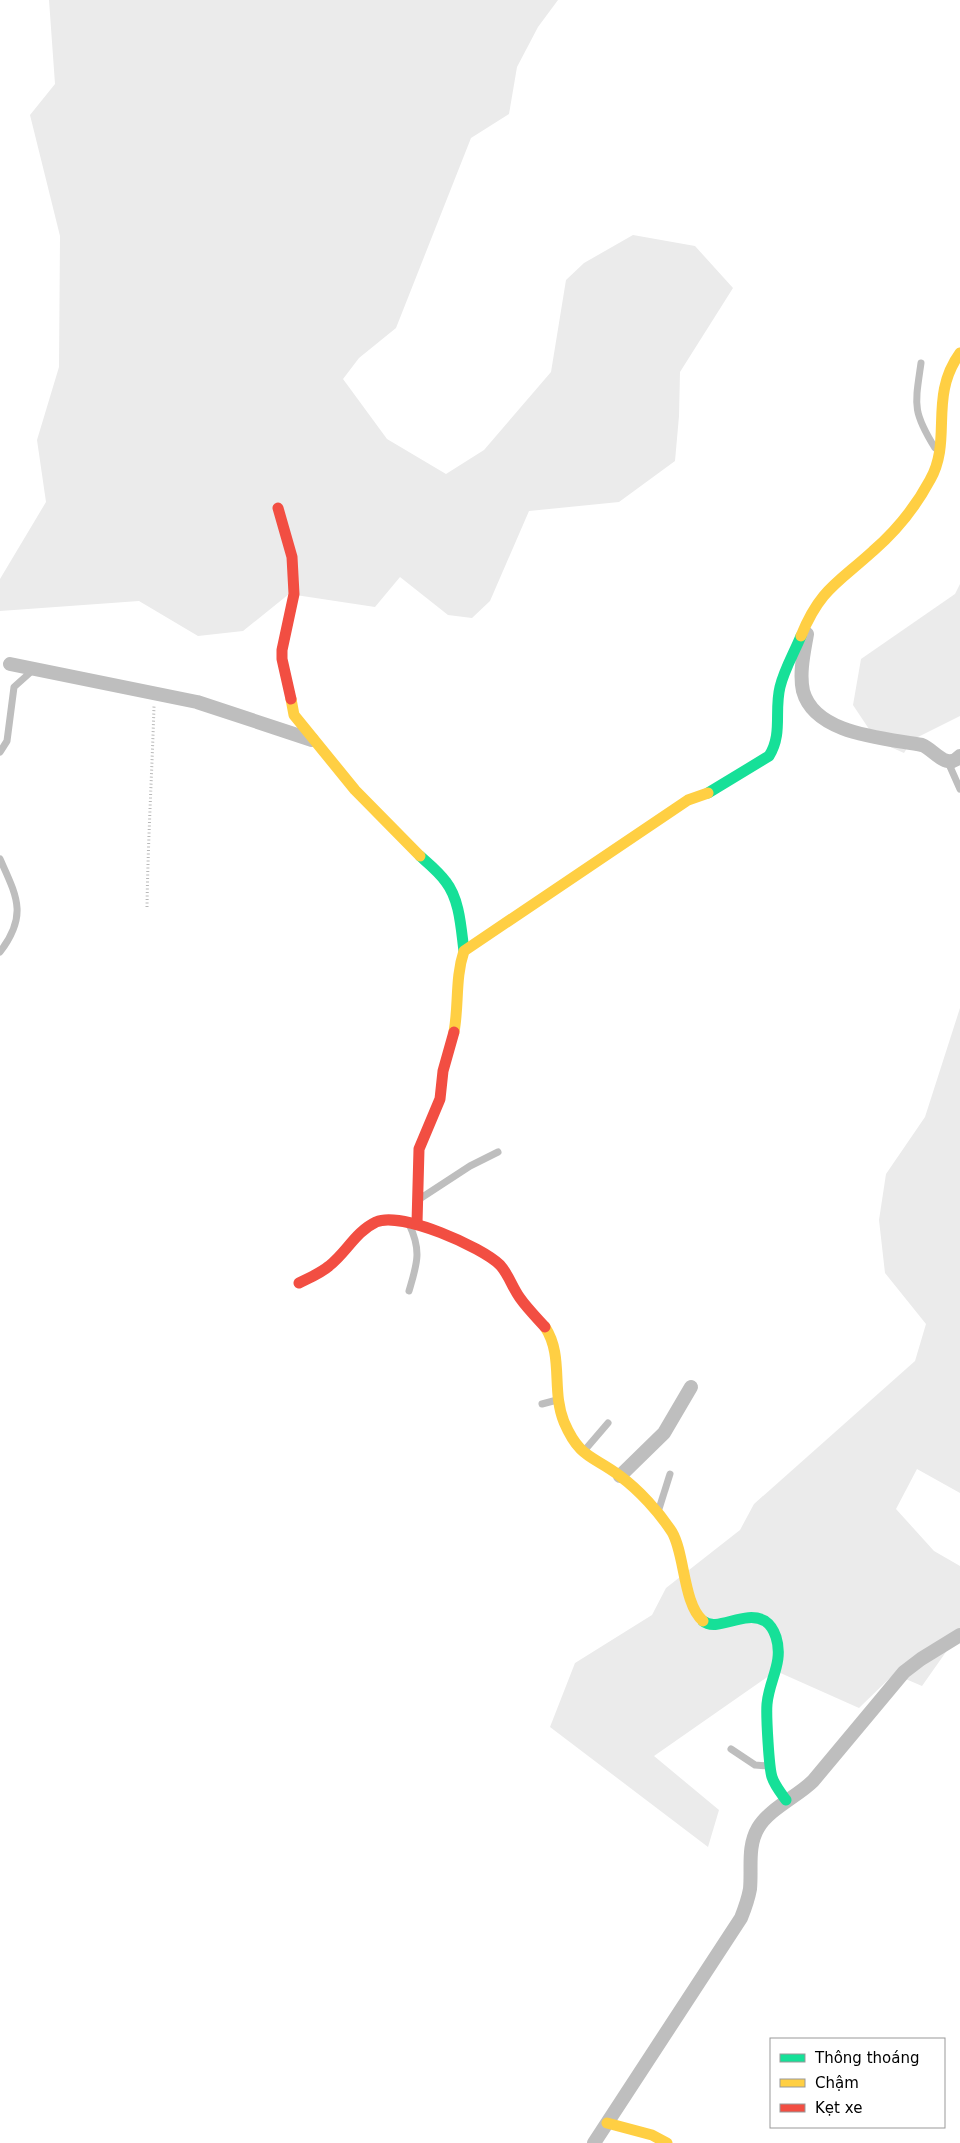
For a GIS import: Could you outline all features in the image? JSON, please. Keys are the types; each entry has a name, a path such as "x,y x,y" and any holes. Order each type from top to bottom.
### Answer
{"street":[{"path":"464,951 682,805 713,792 768,756 774,749 777,739 779,690 809,616 825,592 881,545 926,488 934,474 939,455 946,377 953,361 960,353"},
{"path":"278,508 292,557 294,594 282,650 282,659 294,716 355,790 446,882 454,895 459,910 464,951 458,968 456,1020 452,1041 442,1071 440,1098 419,1149 418,1201 412,1222"},
{"path":"809,616 802,671 803,691 809,704 819,716 832,726 922,745 930,748 942,760 954,759"},
{"path":"10,664 197,702 312,740"},
{"path":"299,1283 329,1266 359,1232 369,1226 392,1219 412,1222 458,1240 498,1263 507,1273 519,1297 546,1328 554,1345 558,1371 556,1385 558,1400 564,1421 576,1445 589,1458 620,1476 639,1493 673,1534 692,1602 698,1616 706,1624 716,1625 738,1618 750,1617 765,1621 773,1629 779,1647 777,1669 767,1703 770,1766 776,1788 786,1800"},
{"path":"620,1476 664,1433 691,1387"},
{"path":"594,2143 740,1918 748,1902 751,1848 758,1827 786,1800 801,1793 813,1781 904,1672 960,1635"},
{"path":"607,2123 652,2135 668,2143"}],"lane":[{"path":"921,363 916,397 918,414 921,425 939,455"},
{"path":"0,752 7,741 14,687 33,670"},
{"path":"954,759 960,789"},
{"path":"0,859 13,889 18,915 9,940 0,952"},
{"path":"418,1201 470,1166 498,1152"},
{"path":"409,1291 418,1253 412,1222"},
{"path":"542,1404 558,1400"},
{"path":"583,1452 608,1423"},
{"path":"657,1513 670,1474"},
{"path":"731,1749 755,1765 770,1766"}],"path":[{"path":"147,907 148,817 153,760 154,693"}],"shaded area":[{"path":"49,0 558,0 538,27 517,67 509,114 471,138 396,328 359,358 343,379 387,439 446,474 484,450 551,372 566,280 584,263 633,235 695,246 733,288 680,372 675,461 619,502 529,511 490,601 472,618 448,615 400,577 375,607 289,594 243,631 198,636 139,601 0,611 0,579 46,502 37,440 59,367 60,236 30,115 55,84"},
{"path":"960,584 960,716 912,740 904,753 877,741 853,705 861,659 955,594"},
{"path":"960,1008 960,1493 917,1469 896,1509 934,1551 960,1566 960,1632 922,1686 894,1674 859,1708 776,1671 654,1756 719,1810 708,1847 550,1727 575,1663 652,1615 666,1588 740,1530 754,1504 915,1361 926,1324 885,1273 879,1220 886,1174 925,1117"}],"traffic: fast":[{"path":"708,793 769,756 776,739 780,687 801,636"},
{"path":"420,856 434,868 451,889 459,915 464,951"},
{"path":"703,1621 709,1624 716,1624 757,1618 771,1626 776,1637 778,1655 768,1695 768,1742 772,1777 786,1800"}],"traffic: slow":[{"path":"801,636 815,607 823,597 889,536 912,509 930,480 937,465 940,449 945,386 950,369 960,353"},
{"path":"291,699 294,715 355,790 420,856"},
{"path":"454,1032 459,971 464,951 688,800 708,793"},
{"path":"545,1327 551,1338 556,1361 560,1410 570,1434 581,1450 620,1476 634,1488 667,1524 680,1553 692,1603 696,1613 703,1621"},
{"path":"607,2123 652,2135 667,2143"}],"traffic: jam":[{"path":"278,508 292,557 294,594 282,650 282,659 291,699"},
{"path":"417,1223 419,1149 440,1099 443,1071 454,1032"},
{"path":"299,1283 329,1266 369,1226 376,1222 388,1220 403,1222 441,1233 477,1249 491,1258 500,1265 520,1298 545,1327"}]}
